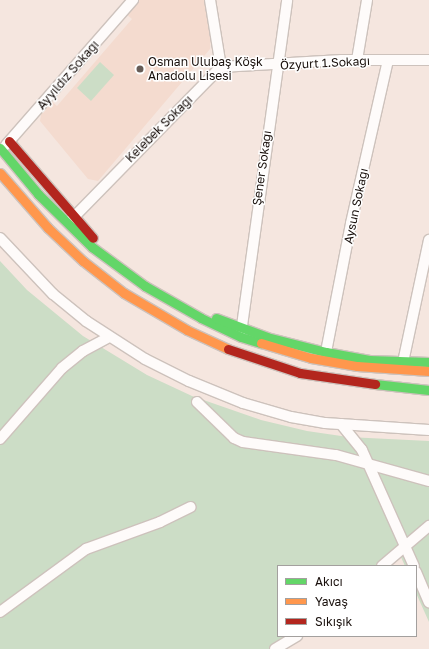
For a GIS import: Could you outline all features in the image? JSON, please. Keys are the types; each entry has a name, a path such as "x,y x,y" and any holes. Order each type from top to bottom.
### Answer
{"main road":[{"path":"9,141 70,220"},
{"path":"1,149 109,261 145,286 201,318 318,359 403,366 429,362"},
{"path":"0,173 48,228 83,261 124,293 188,330 233,351 300,373 340,381 429,390"},
{"path":"241,332 326,352 429,371"}],"street":[{"name":"Ayyıldız Sokağı","path":"1,149 134,0"},
{"path":"210,0 221,67"},
{"name":"Şener Sokağı","path":"241,332 287,0"},
{"path":"357,60 367,0"},
{"name":"Özyurt 1.Sokağı","path":"221,67 357,60 429,60"},
{"name":"Aysun Sokağı","path":"326,352 351,223 388,60"},
{"name":"Kelebek Sokağı","path":"70,220 221,67"},
{"path":"0,238 53,294 109,338 167,371 243,403 291,417 341,424 429,430"},
{"path":"403,366 429,240"},
{"path":"0,439 62,368 83,351 109,338"},
{"path":"197,402 234,438 243,442 336,455 367,462 429,481"},
{"path":"341,424 357,442 414,565"},
{"path":"0,612 86,548 155,524 191,507"},
{"path":"383,565 429,526"},
{"path":"417,574 429,602"},
{"path":"275,649 295,637"}],"shaded area":[{"name":"Osman Ulubaş Köşk Anadolu Lisesi","path":"138,0 205,0 211,35 210,49 98,181 88,179 40,121 42,110 50,100 57,106 132,19 126,14"}],"green space":[{"path":"100,62 114,75 91,101 77,88"},
{"path":"0,261 27,290 83,336 147,375 192,396 261,420 307,431 348,437 429,441 429,622 417,595 417,565 405,565 400,555 389,565 277,565 277,637 302,637 282,649 0,649"}],"traffic: fast":[{"path":"0,148 38,194 92,247 145,286 201,318 241,337 261,343"},
{"path":"216,318 267,337 326,352 369,360 429,362"},
{"path":"375,384 429,390"}],"traffic: slow":[{"path":"0,173 48,228 83,261 124,293 187,330 228,349"},
{"path":"261,343 311,358 357,366 429,371"}],"traffic: jam":[{"path":"9,141 93,238"},
{"path":"228,349 300,373 375,384"}],"place":[{"name":"Osman Ulubaş Köşk Anadolu Lisesi","path":"140,69"}]}
